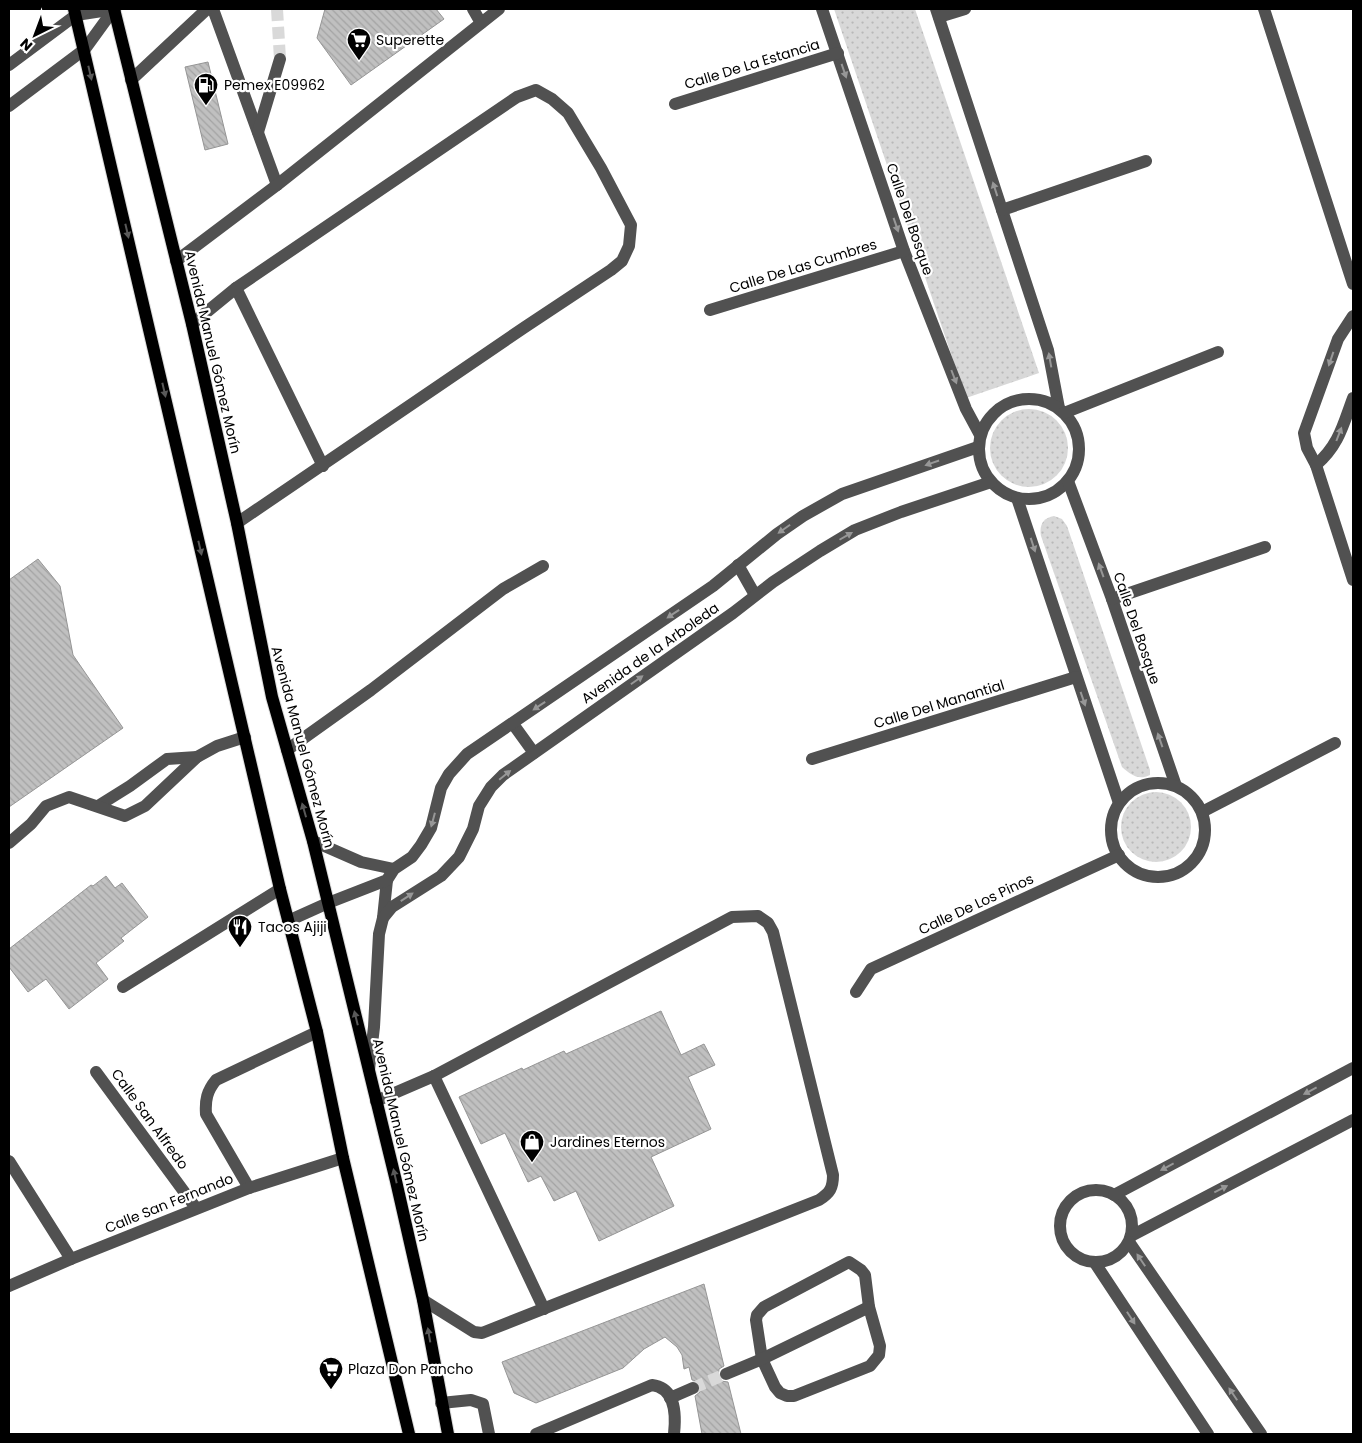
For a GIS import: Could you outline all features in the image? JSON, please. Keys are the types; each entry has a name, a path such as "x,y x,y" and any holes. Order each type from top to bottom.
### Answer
{"main road":[{"name":"Avenida Manuel Gómez Morín","path":"114,9 192,324 237,523 272,697 313,841 423,1300 448,1434"},
{"path":"75,12 280,889 317,1032 343,1158 409,1434"}],"street":[{"path":"9,65 75,12 114,9"},
{"path":"9,106 85,49 114,9"},
{"path":"131,80 207,9"},
{"path":"212,9 277,185"},
{"path":"473,9 481,23"},
{"path":"176,261 277,185 499,9"},
{"name":"Calle Del Bosque","path":"822,9 904,251 979,441"},
{"path":"965,9 938,13 1048,350 1061,410"},
{"path":"1264,9 1353,284"},
{"name":"Calle De La Estancia","path":"676,104 838,54"},
{"path":"258,132 280,59"},
{"path":"192,324 236,288 516,97 536,90 552,99 568,114 631,225 629,246 622,261 611,270 524,327 237,523"},
{"path":"1002,210 1146,161"},
{"name":"Calle De Las Cumbres","path":"710,310 904,251"},
{"path":"236,288 323,466"},
{"path":"1353,316 1338,339 1304,433 1307,448 1316,465 1353,580"},
{"path":"1061,410 1218,352"},
{"path":"1316,465 1335,444 1353,398"},
{"path":"1019,399 1046,402 1061,410 1072,422 1079,446 1075,471 1068,481 1060,489 1045,497 1028,500 1008,495 991,482 984,472 980,460 979,441 986,422 994,412 1019,399"},
{"name":"Avenida de la Arboleda","path":"386,880 394,869 412,857 421,845 431,828 441,788 449,774 467,754 713,586 803,516 842,494 979,441"},
{"name":"Calle Del Bosque","path":"1068,481 1112,599 1176,786"},
{"name":"Avenida de la Arboleda","path":"383,918 392,907 441,876 460,857 473,829 478,806 491,787 503,775 820,550 855,530 901,512 991,482"},
{"path":"1017,498 1119,803"},
{"path":"1112,599 1265,547"},
{"path":"738,565 755,595"},
{"path":"287,750 371,690 503,589 543,566"},
{"name":"Calle Del Manantial","path":"812,759 1076,677"},
{"path":"513,724 534,753"},
{"path":"9,843 31,824 46,806 69,797 125,816 139,810 197,756 218,746 245,737"},
{"path":"1202,812 1334,743"},
{"path":"98,806 167,759 197,756"},
{"path":"1164,783 1176,786 1191,796 1202,812 1205,823 1203,846 1190,865 1180,871 1169,875 1146,875 1126,864 1115,847 1112,829 1115,811 1119,803 1128,794 1145,785 1164,783"},
{"path":"313,841 361,862 394,869"},
{"name":"Calle De Los Pinos","path":"856,992 872,969 1119,855"},
{"path":"288,921 386,880 383,918 379,934 374,1027 369,1070"},
{"path":"123,987 280,889"},
{"path":"376,1101 434,1076 732,917 758,916 768,923 774,932 833,1175 833,1184 829,1194 819,1200 482,1333 474,1332 423,1300"},
{"path":"249,1188 206,1114 205,1103 208,1089 216,1080 317,1032"},
{"path":"1114,1195 1353,1068"},
{"name":"Calle San Alfredo","path":"96,1072 196,1208"},
{"path":"434,1076 544,1310"},
{"path":"1130,1238 1353,1120"},
{"name":"Calle San Fernando","path":"9,1286 196,1208 249,1188 343,1158"},
{"path":"9,1161 71,1259"},
{"path":"1103,1190 1123,1202 1129,1212 1132,1224 1130,1238 1123,1250 1115,1257 1094,1263 1083,1260 1072,1254 1064,1245 1060,1234 1059,1222 1062,1210 1069,1200 1079,1193 1103,1190"},
{"path":"1130,1238 1261,1434"},
{"path":"849,1262 861,1270 864,1275 869,1307 880,1346 879,1355 870,1366 794,1396 787,1396 775,1388 762,1359 756,1320 764,1307 849,1262"},
{"path":"1094,1263 1208,1434"},
{"path":"726,1374 762,1359 869,1307"},
{"path":"536,1434 652,1385 659,1386 666,1391 670,1398 676,1414 674,1434"},
{"path":"670,1398 693,1388"},
{"path":"441,1403 471,1400 482,1404 489,1434"}],"shaded area":[{"path":"834,9 915,9 1039,373 966,398"},
{"path":"1029,409 1044,412 1056,421 1065,433 1068,448 1065,463 1056,475 1044,484 1029,487 1014,484 1002,475 993,463 990,448 993,433 1002,421 1014,412"},
{"path":"1054,516 1062,519 1067,526 1150,770 1150,775 1146,777 1134,776 1122,767 1041,536 1043,523 1047,518"},
{"path":"1156,792 1169,795 1181,802 1188,814 1191,827 1188,840 1181,852 1169,859 1156,862 1143,859 1131,852 1124,840 1121,827 1124,814 1131,802 1143,795"}],"building":[{"name":"Superette","path":"325,9 436,9 444,19 351,85 317,38"},
{"name":"Pemex E09962","path":"208,62 228,144 205,150 185,67"},
{"path":"38,559 60,586 73,655 123,728 9,807 9,580"},
{"path":"106,876 115,888 122,883 148,917 121,938 124,941 96,963 108,979 69,1009 46,979 28,992 9,967 9,949 91,885 93,886"},
{"path":"661,1011 681,1055 704,1044 715,1065 688,1077 711,1129 651,1157 674,1206 599,1241 576,1191 554,1201 541,1176 528,1182 505,1133 481,1144 459,1097 564,1051 566,1054"},
{"path":"704,1284 724,1366 719,1369 718,1377 721,1381 728,1382 741,1434 702,1434 695,1396 700,1392 701,1385 697,1381 692,1380 689,1367 684,1369 682,1355 677,1347 665,1337 644,1349 623,1368 536,1403 514,1393 502,1362"}],"tunnel":[{"path":"277,9 280,59"},
{"path":"693,1388 726,1374"}],"place":[{"name":"Superette","path":"359,61"},
{"name":"Pemex E09962","path":"206,106"},
{"name":"Tacos Ajiji","path":"240,948"},
{"name":"Jardines Eternos","path":"532,1163"},
{"name":"Plaza Don Pancho","path":"331,1390"}]}
